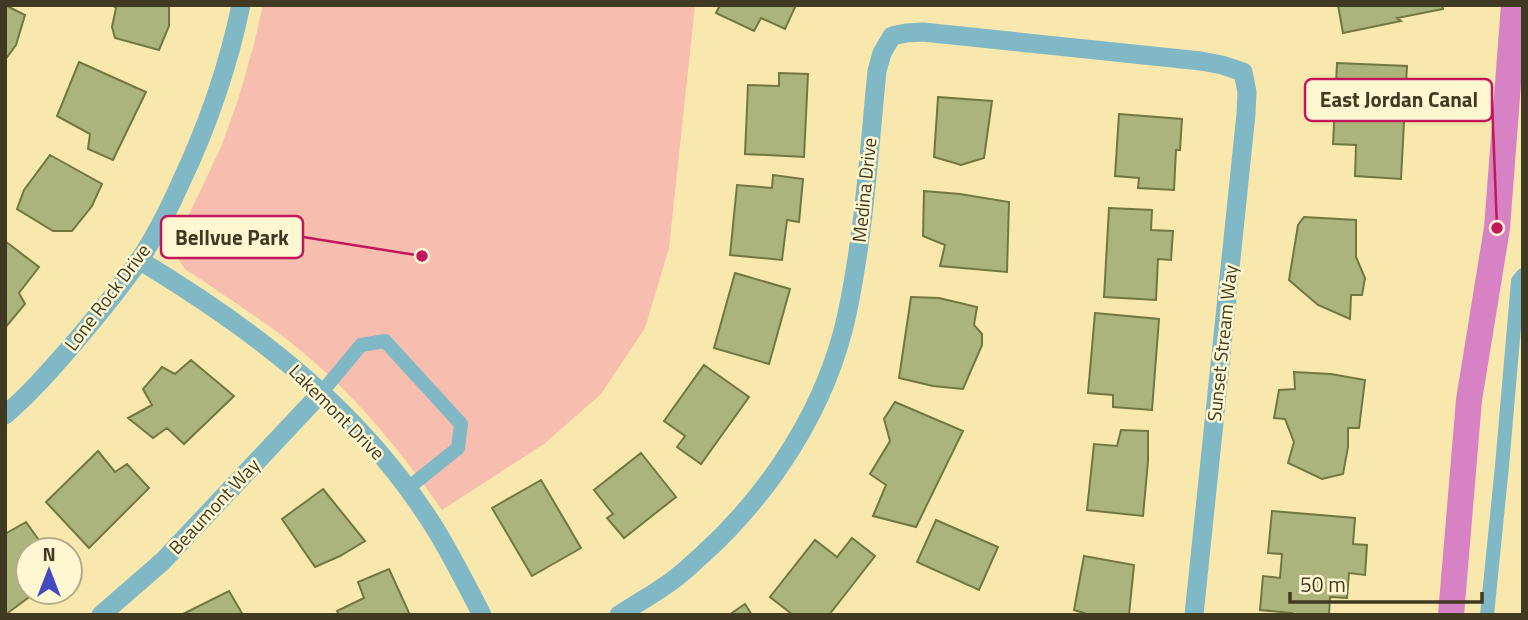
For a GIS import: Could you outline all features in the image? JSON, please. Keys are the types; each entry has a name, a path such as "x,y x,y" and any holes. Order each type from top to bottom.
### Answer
{"street":[{"name":"Lone Rock Drive","path":"5,415 52,369 139,261 168,210 201,137 231,51 241,5"},
{"name":"Medina Drive","path":"619,615 674,579 720,538 758,497 812,412 831,366 846,317 856,267 877,71 882,52 892,36 923,32 951,34 1201,61 1243,72"},
{"name":"Sunset Stream Way","path":"1194,615 1246,114 1247,92 1243,72"},
{"name":"Lakemont Drive","path":"139,261 242,327 282,357 351,421 380,453 435,529 482,615"},
{"name":"Beaumont Way","path":"101,615 163,561 322,392"}],"lane":[{"path":"1487,615 1518,281 1523,275"},
{"path":"322,392 361,345 385,341 461,424 458,448 407,489"}],"shaded area":[{"path":"263,5 695,5 669,248 645,328 601,394 544,444 442,510 394,446 340,386 286,339 185,269 179,260 177,240 221,147 238,100"}],"building":[{"path":"5,5 25,15 16,45 5,60"},
{"path":"112,5 169,5 169,26 159,50 115,38 112,27 116,8"},
{"path":"720,5 796,5 785,29 761,18 754,31 716,13"},
{"path":"1338,5 1442,5 1443,9 1343,33"},
{"path":"79,62 146,92 113,160 88,149 90,134 57,116"},
{"path":"1337,63 1407,66 1401,179 1355,176 1356,145 1333,144"},
{"path":"779,73 808,74 804,157 745,154 748,85 779,86"},
{"path":"938,97 992,101 984,158 961,165 934,157"},
{"path":"1119,114 1182,119 1180,150 1176,150 1174,190 1138,188 1139,178 1115,176"},
{"path":"50,155 102,184 92,206 72,231 53,231 17,209 24,190"},
{"path":"773,175 803,179 799,222 787,220 782,260 730,255 737,185 772,188"},
{"path":"924,191 1009,202 1007,272 940,266 945,245 923,236"},
{"path":"1109,208 1152,210 1151,230 1173,231 1171,260 1158,259 1156,300 1104,297"},
{"path":"1304,217 1356,220 1356,257 1365,278 1362,295 1351,295 1350,319 1318,305 1289,280 1298,225"},
{"path":"5,241 39,267 19,293 25,304 5,328"},
{"path":"735,273 790,289 769,364 714,348"},
{"path":"911,297 939,298 977,307 974,325 982,334 982,345 963,389 933,386 899,378"},
{"path":"1095,313 1159,319 1152,410 1113,407 1113,395 1088,393"},
{"path":"191,360 234,396 184,444 167,428 153,438 128,418 152,405 143,389 162,367 175,374"},
{"path":"704,365 749,397 701,464 677,447 685,436 664,421"},
{"path":"1294,372 1331,374 1365,380 1359,428 1348,428 1343,474 1322,479 1288,463 1294,442 1285,419 1274,418 1279,390 1295,389"},
{"path":"895,402 963,431 916,527 873,516 886,485 870,474 890,441 884,419"},
{"path":"1121,430 1148,431 1143,516 1087,510 1094,444 1117,446"},
{"path":"98,451 115,472 127,464 149,488 89,548 84,543 84,536 78,536 46,502"},
{"path":"641,453 676,497 624,538 607,518 613,514 594,490"},
{"path":"541,480 581,548 532,576 492,508"},
{"path":"323,489 365,541 315,567 282,519"},
{"path":"1272,511 1355,518 1353,544 1367,545 1365,575 1349,573 1347,598 1330,597 1329,615 1291,615 1292,613 1260,610 1263,576 1280,578 1282,554 1268,553"},
{"path":"936,520 998,547 979,590 917,562"},
{"path":"26,522 36,536 14,536 14,606 17,606 5,615 5,534"},
{"path":"852,538 875,556 829,615 793,615 770,597 815,540 837,557"},
{"path":"1084,556 1134,565 1129,615 1090,615 1074,610"},
{"path":"389,569 410,615 339,615 337,611 364,598 358,582"},
{"path":"229,591 243,615 183,614"},
{"path":"745,604 752,615 729,615"}],"waterway":[{"path":"1451,615 1469,400 1497,228 1514,5"}],"place":[{"name":"East Jordan Canal","path":"1497,228"},
{"name":"Bellvue Park","path":"422,256"}]}
